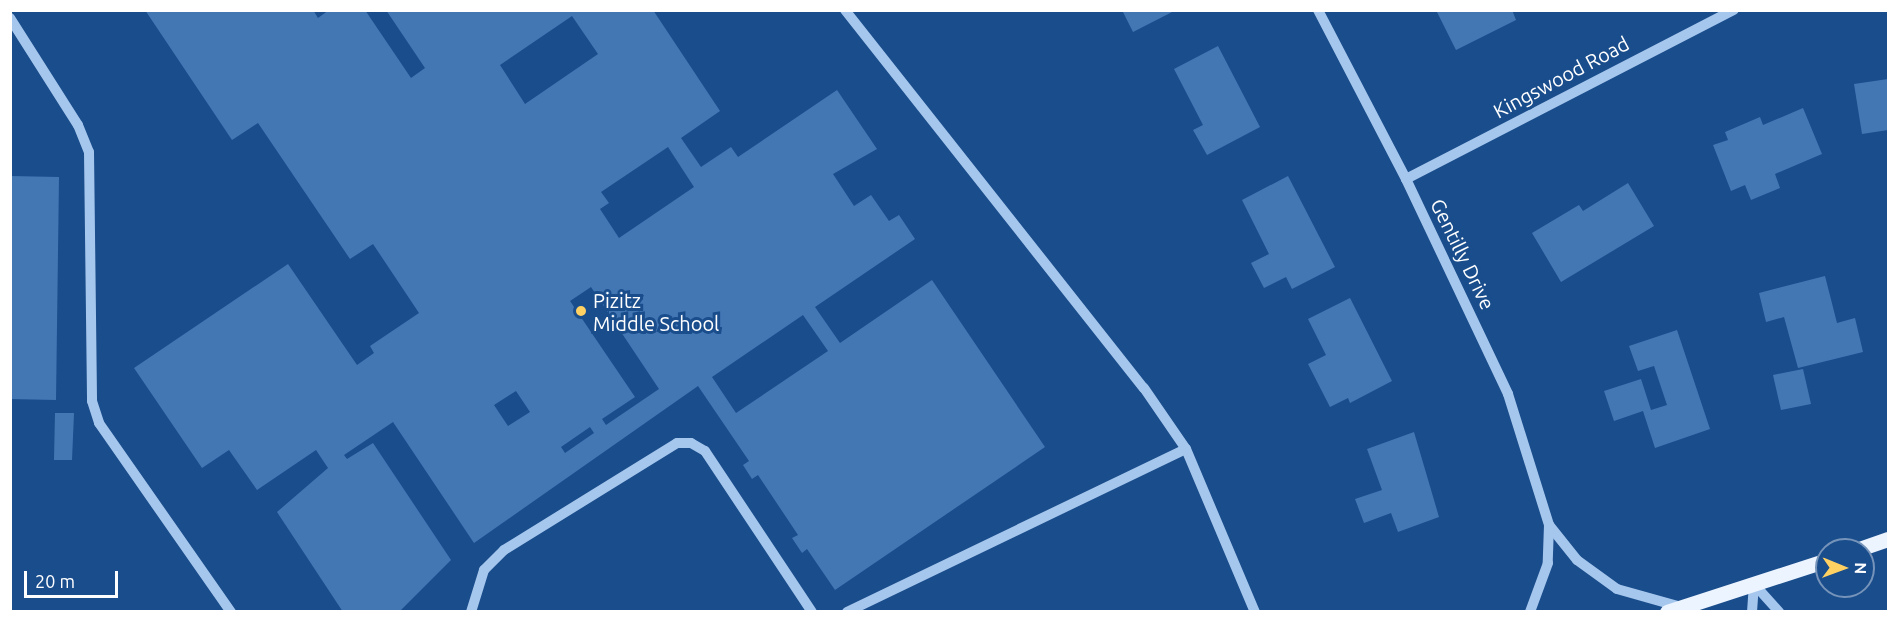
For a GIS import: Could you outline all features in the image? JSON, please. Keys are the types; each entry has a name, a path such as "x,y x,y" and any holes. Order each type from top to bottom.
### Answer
{"main road":[{"path":"1674,609 1815,564"}],"street":[{"path":"845,10 1144,388 1186,449 1254,612"},
{"name":"Gentilly Drive","path":"1318,10 1406,179 1508,394 1549,525 1548,562 1530,612"},
{"name":"Kingswood Road","path":"1406,179 1715,13 1734,10"},
{"path":"10,18 78,125 89,152 92,401 99,423 231,612"},
{"path":"471,612 483,570 504,550 677,443 691,443 705,452 812,612"},
{"path":"847,612 1186,449"},
{"name":"Gentilly Drive","path":"1549,525 1576,560 1617,589 1674,609"},
{"path":"1752,612 1754,584"},
{"path":"1754,584 1779,612"}],"building":[{"path":"145,10 313,10 318,18 329,10 365,10 411,78 425,68 386,10 653,10 720,111 681,138 701,167 731,147 738,157 837,90 877,149 833,174 854,206 871,195 889,221 899,215 915,239 815,307 840,343 932,280 1045,447 835,590 807,549 802,553 792,538 798,535 758,475 752,479 743,465 749,461 698,386 474,543 393,422 344,455 347,459 373,443 451,560 399,612 343,612 277,512 328,468 316,450 257,490 229,450 202,468 134,368 288,264 357,365 374,353 370,346 419,313 373,244 350,259 258,123 232,140","holes":["572,16 598,54 525,104 500,65","668,147 694,187 619,238 600,209 609,203 601,192","591,287 659,389 606,425 602,419 635,397 570,301","803,315 828,351 736,413 712,377","516,391 530,412 508,426 494,405","590,427 594,433 565,453 561,447"]},
{"path":"1122,10 1176,10 1133,32"},
{"path":"1436,10 1512,10 1516,20 1456,50"},
{"path":"1218,46 1260,127 1207,155 1193,130 1203,125 1174,69"},
{"path":"1888,79 1888,130 1862,134 1854,84"},
{"path":"1803,108 1822,154 1775,174 1780,188 1751,200 1745,185 1731,191 1713,145 1728,140 1725,132 1760,117 1763,125"},
{"path":"10,176 59,177 56,400 10,399"},
{"path":"1288,176 1335,267 1292,289 1286,277 1264,288 1251,263 1269,254 1242,200"},
{"path":"1628,183 1654,226 1561,282 1532,233 1579,205 1583,211"},
{"path":"1825,276 1837,323 1855,318 1863,352 1798,368 1784,317 1766,322 1759,293"},
{"path":"1350,298 1392,381 1350,403 1348,398 1330,407 1308,364 1326,355 1308,319"},
{"path":"1677,330 1710,429 1655,448 1643,411 1614,421 1604,391 1641,379 1651,410 1667,405 1654,366 1638,371 1629,346"},
{"path":"1803,369 1811,404 1781,410 1773,375"},
{"path":"55,413 74,413 72,460 54,460"},
{"path":"1414,432 1439,517 1398,532 1391,513 1364,523 1355,499 1382,490 1367,449"}],"place":[{"name":"Pizitz Middle School","path":"581,311"}]}
